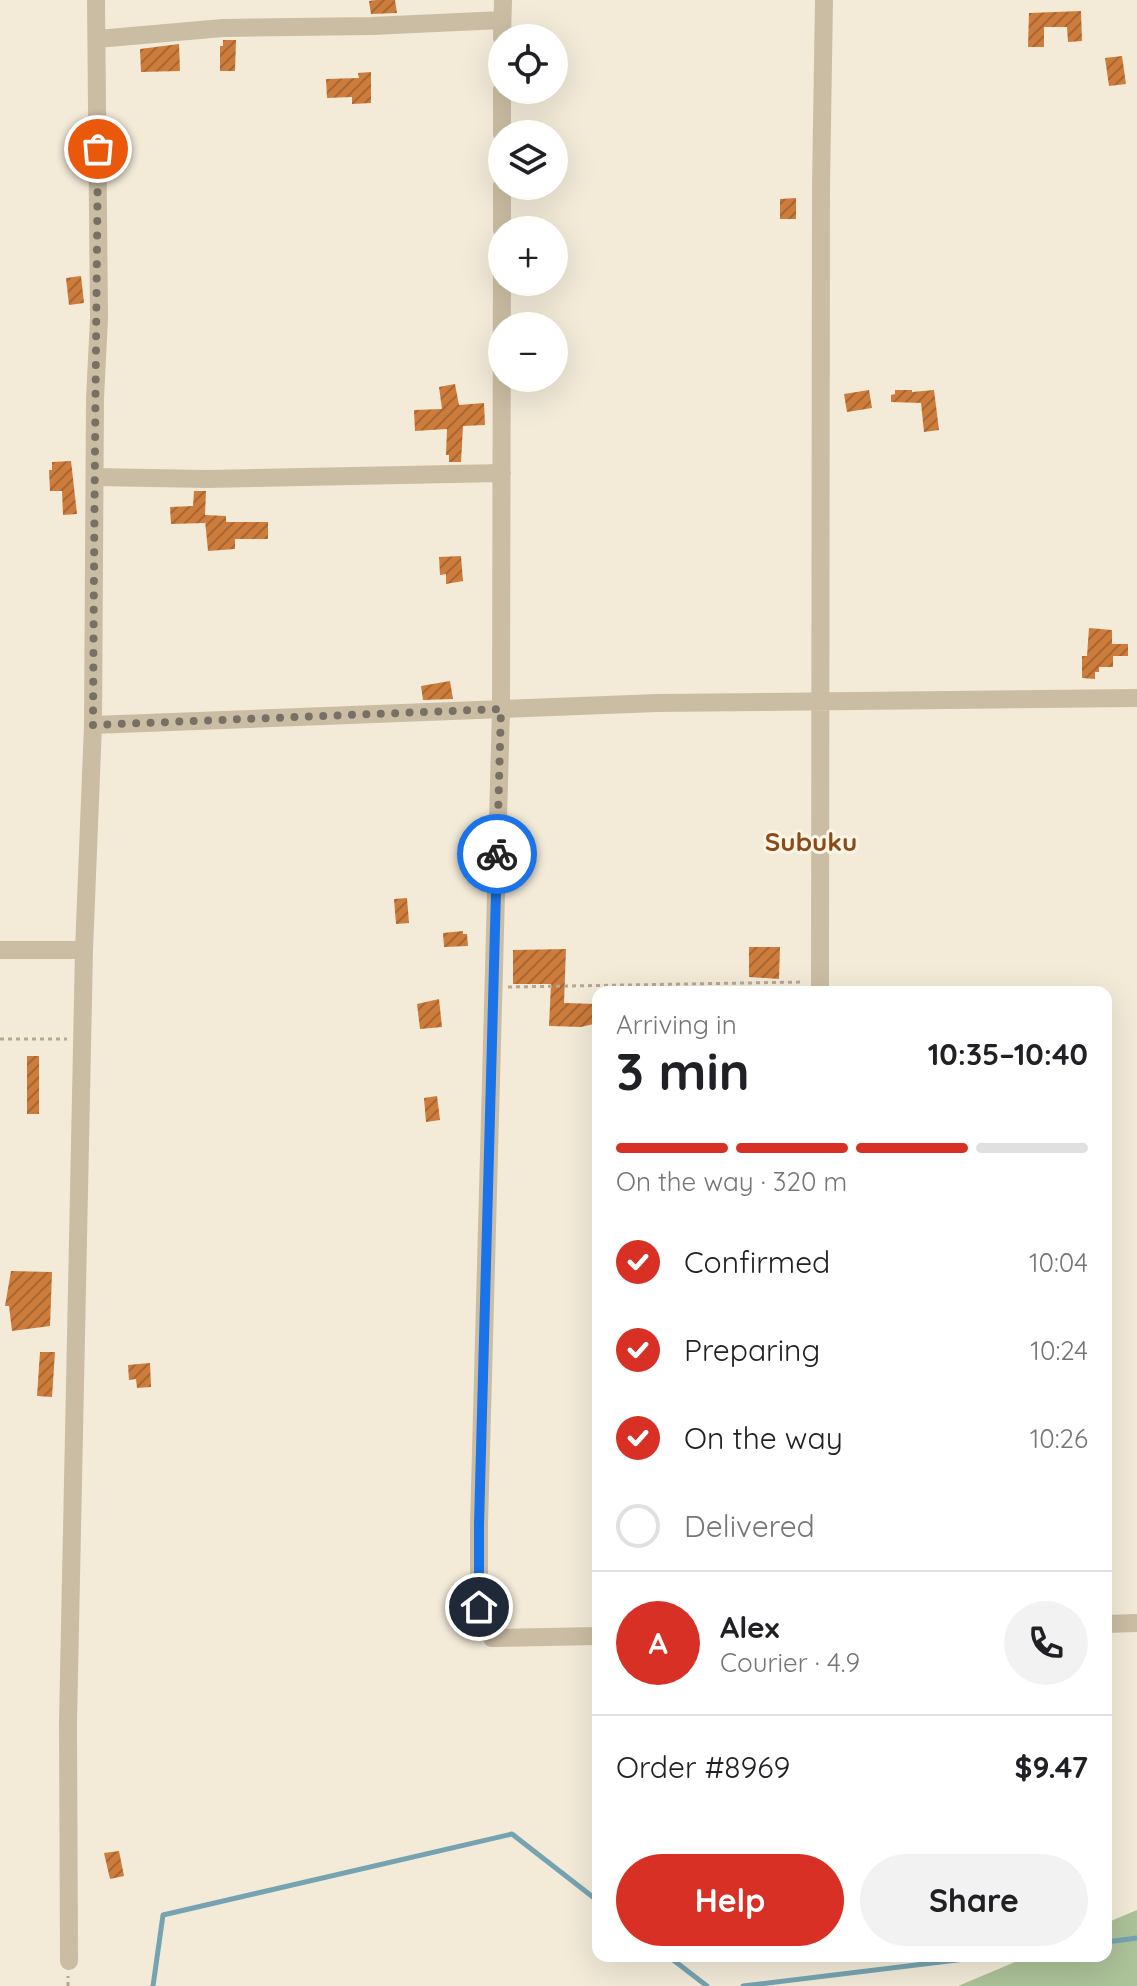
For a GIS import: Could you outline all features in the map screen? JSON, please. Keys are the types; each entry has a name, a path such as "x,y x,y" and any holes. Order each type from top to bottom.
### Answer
{"street":[{"path":"69,1961 68,1723 84,950 93,725 99,318 96,0"},
{"path":"502,24 503,0"},
{"path":"820,986 824,0"},
{"path":"97,39 223,28 488,29"},
{"path":"502,296 501,709 479,1607 492,1638 592,1636"},
{"path":"95,477 207,479 502,473"},
{"path":"93,725 657,703 1137,698"},
{"path":"0,950 84,950"},
{"path":"1112,1624 1137,1623"}],"path":[{"path":"494,987 592,987"},
{"path":"0,1039 82,1038"}],"green space":[{"path":"1137,1910 1137,1986 958,1986 1015,1962 1112,1962 1112,1920"}],"building":[{"path":"395,0 397,13 371,14 369,1"},
{"path":"1081,11 1082,41 1068,42 1067,27 1044,27 1044,47 1028,47 1029,13"},
{"path":"223,40 236,40 235,71 220,71 220,46 223,46"},
{"path":"179,44 180,71 141,72 140,49"},
{"path":"1122,56 1126,84 1109,86 1105,58"},
{"path":"371,72 371,103 352,104 352,97 327,98 326,79 359,78 358,73"},
{"path":"796,198 796,219 780,219 780,199"},
{"path":"81,276 84,303 69,305 66,278"},
{"path":"455,384 459,405 484,403 485,425 463,426 461,462 449,462 449,455 446,455 447,429 415,431 414,410 442,409 439,387"},
{"path":"869,390 872,408 847,412 844,394"},
{"path":"895,390 934,390 939,430 924,432 921,403 891,402"},
{"path":"71,461 77,514 63,515 62,491 50,491 49,470 52,470 52,462"},
{"path":"194,491 206,491 205,515 226,516 226,522 268,522 268,539 235,539 235,549 208,551 205,520 205,523 171,524 170,507 193,506"},
{"path":"461,556 463,581 446,584 446,574 440,575 439,557"},
{"path":"1089,628 1112,630 1112,644 1128,644 1128,656 1113,656 1113,667 1099,667 1095,679 1082,678 1082,656 1087,656"},
{"path":"450,681 453,699 423,700 421,686"},
{"path":"407,898 409,923 396,924 394,899"},
{"path":"463,931 467,934 468,946 444,947 443,933"},
{"path":"749,947 780,947 779,979 749,977"},
{"path":"566,949 564,1003 592,1004 592,1024 549,1026 551,984 513,984 513,950"},
{"path":"439,999 442,1027 420,1029 417,1004"},
{"path":"27,1056 39,1056 39,1114 27,1114"},
{"path":"437,1096 440,1120 426,1122 424,1098"},
{"path":"11,1271 52,1272 50,1326 12,1331 9,1306 5,1306"},
{"path":"40,1352 55,1352 52,1397 37,1396"},
{"path":"150,1363 151,1387 137,1388 136,1379 129,1380 128,1365"},
{"path":"119,1851 124,1876 110,1879 104,1853"}],"waterway":[{"path":"153,1986 163,1915 512,1834 592,1896"},
{"path":"1112,1941 1137,1938"},
{"path":"676,1962 707,1986"},
{"path":"743,1986 941,1962"}],"way so far":[{"path":"98,149 99,318 95,399 93,725 501,709 497,854"}],"district":[{"name":"Subuku","path":"811,842"}],"route":[{"path":"479,1607 497,854"}]}
